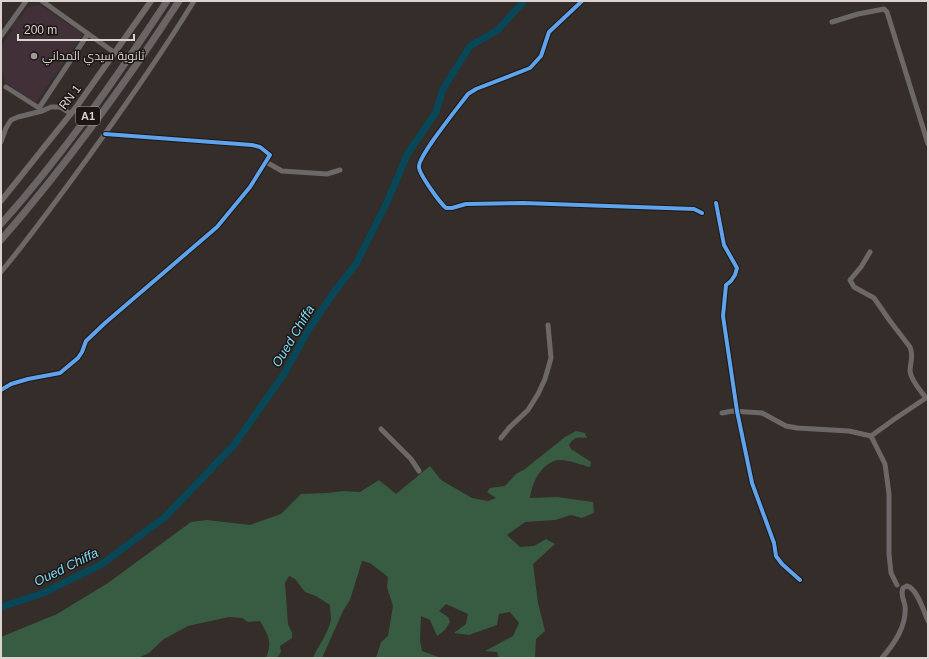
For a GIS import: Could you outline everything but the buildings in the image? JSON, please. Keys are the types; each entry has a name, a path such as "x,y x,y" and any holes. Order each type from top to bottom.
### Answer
{"highway":[{"name":"A1","path":"1,224 30,191 81,126 137,47 167,1"},
{"name":"A1","path":"1,240 35,200 89,130 144,54 179,1"}],"main road":[{"name":"RN 1","path":"1,202 71,114 151,1"}],"street":[{"path":"1,36 26,1"},
{"path":"42,1 115,53"},
{"path":"1,272 34,231 104,134 155,62 194,1"},
{"path":"582,1 549,32 541,56 530,68 476,89 468,94 435,137 420,162 419,169 433,192 446,208 466,204 523,203 694,209 702,213"},
{"path":"832,22 871,11 884,9 887,12 928,144"},
{"path":"6,87 39,108 88,34"},
{"path":"1,142 6,128 11,120 18,117 42,111 51,107 60,107 71,114"},
{"path":"1,390 11,384 28,379 60,373 78,358 86,341 104,323 217,227 250,187 270,155 260,147 252,145 104,134"},
{"path":"266,162 282,171 327,174 340,170"},
{"path":"716,203 724,245 736,268 735,275 726,285 723,304 737,411 752,483 774,543 776,556 782,564 800,580"},
{"path":"722,413 737,411 762,413 786,426 848,431 871,436 926,398 911,377 910,371 912,351 910,346 874,298 854,287 850,280 861,267 870,252"},
{"path":"501,438 528,410 538,394 545,378 551,358 548,325"},
{"path":"381,429 419,470"},
{"path":"871,436 885,464 888,494 889,554 891,573 897,585"},
{"path":"882,658 902,628 905,618 905,607 901,593 903,588 910,586 914,591 928,621"}],"shaded area":[{"name":"ثانوية سيدي المداني","path":"40,5 83,34 36,103 5,82 1,65 1,47 13,29 10,28 14,20 18,18 19,20 28,7"}],"green space":[{"path":"576,431 585,433 587,438 576,438 569,445 571,449 591,462 590,467 562,460 554,461 544,467 537,476 532,487 530,498 557,497 593,502 594,513 582,518 571,515 555,520 525,522 507,535 520,547 534,546 546,539 555,544 533,564 538,603 545,631 536,639 535,658 499,658 497,652 485,651 513,636 519,623 510,612 499,614 497,625 469,635 454,633 466,624 468,614 446,604 439,611 448,617 450,622 445,630 437,636 430,620 421,616 420,640 422,651 441,658 376,658 381,642 388,636 393,606 387,587 388,577 370,563 362,561 350,600 343,611 322,658 313,658 330,624 330,605 316,596 305,592 295,579 289,576 285,583 288,624 292,633 292,638 280,646 281,652 277,658 266,658 269,647 269,638 260,621 248,622 242,618 229,617 188,626 164,639 149,653 138,658 1,658 1,637 57,614 108,583 191,522 207,520 250,525 281,514 301,494 344,491 360,492 379,480 396,494 430,466 441,480 472,498 488,501 496,498 487,492 490,488 505,486 516,474 525,469 565,437"}],"waterway":[{"name":"Oued Chiffa","path":"1,607 41,594 102,564 165,517 234,445 284,374 309,329 334,292 356,264 387,202 408,153 436,112 443,89 470,46 498,30 524,1"}],"cycle path":[{"path":"582,1 549,32 541,56 530,68 476,89 468,94 425,152 420,161 419,167 422,176 446,208 466,204 523,203 694,209 702,213"},
{"path":"1,390 11,384 28,379 60,373 78,358 86,341 105,323 217,227 250,187 270,155 260,147 252,145 105,134"},
{"path":"716,203 724,245 737,268 735,275 726,285 723,316 737,411 752,483 774,543 776,556 782,564 800,580"}],"place":[{"name":"ثانوية سيدي المداني","path":"34,56"}]}
